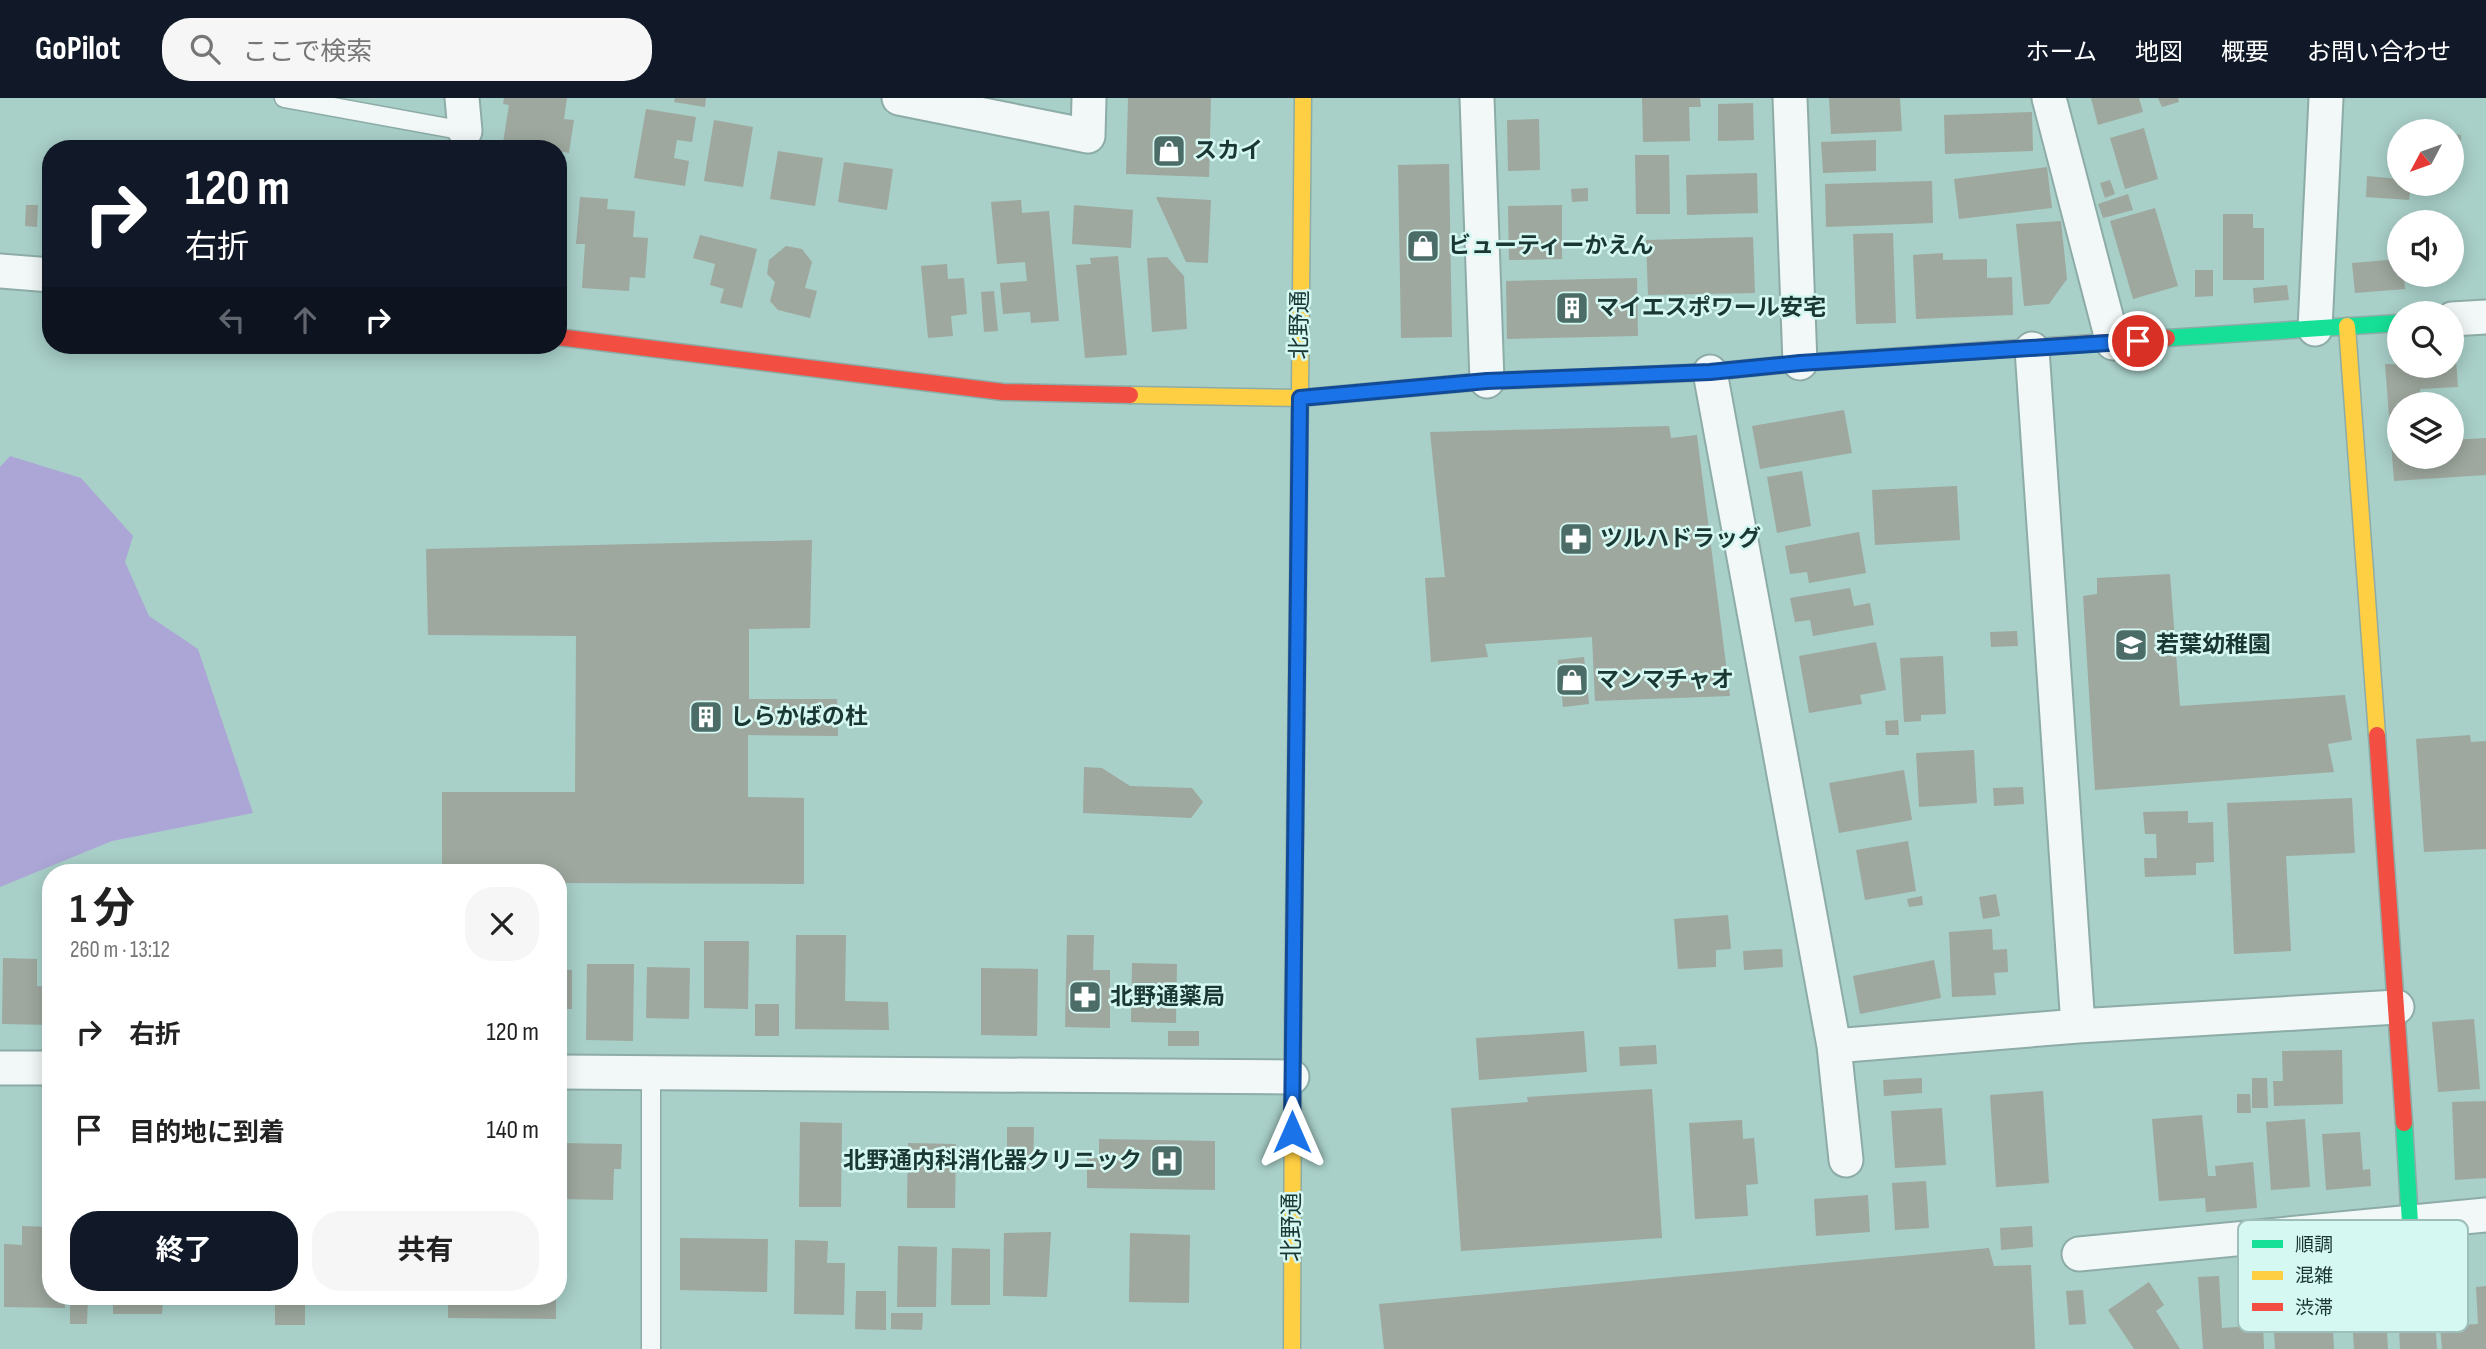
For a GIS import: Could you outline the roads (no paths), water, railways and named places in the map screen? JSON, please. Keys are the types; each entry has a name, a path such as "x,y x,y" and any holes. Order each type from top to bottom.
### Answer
{"street":[{"path":"462,98 465,131"},
{"path":"899,98 1088,136 1089,98"},
{"name":"北野通","path":"1292,1349 1292,1077 1303,98"},
{"path":"1477,98 1487,381"},
{"path":"1790,98 1800,363"},
{"path":"2049,98 2113,343"},
{"path":"2326,98 2331,327 2397,1007 2410,1220"},
{"path":"0,271 42,274"},
{"path":"2464,318 2486,317"},
{"path":"567,338 1003,392 1300,398 1487,381 1710,372 1800,363 2387,324"},
{"path":"2032,349 2078,1026"},
{"path":"1710,372 1834,1046 1846,1160"},
{"path":"1834,1046 2078,1026 2397,1007"},
{"path":"0,1068 42,1068"},
{"path":"567,1072 1292,1077"},
{"path":"2438,1220 2486,1215"},
{"path":"2079,1254 2238,1239"}],"lane":[{"path":"284,98 465,131"},
{"path":"651,1072 651,1349"}],"place":[{"name":"スカイ","path":"1169,151"},
{"name":"ビューティーかえん","path":"1423,246"},
{"name":"マイエスポワール安宅","path":"1572,308"},
{"name":"ツルハドラッグ","path":"1576,539"},
{"name":"若葉幼稚園","path":"2131,645"},
{"name":"マンマチャオ","path":"1572,680"},
{"name":"しらかばの杜","path":"706,717"},
{"name":"北野通薬局","path":"1085,997"},
{"name":"北野通内科消化器クリニック","path":"1167,1161"}]}
